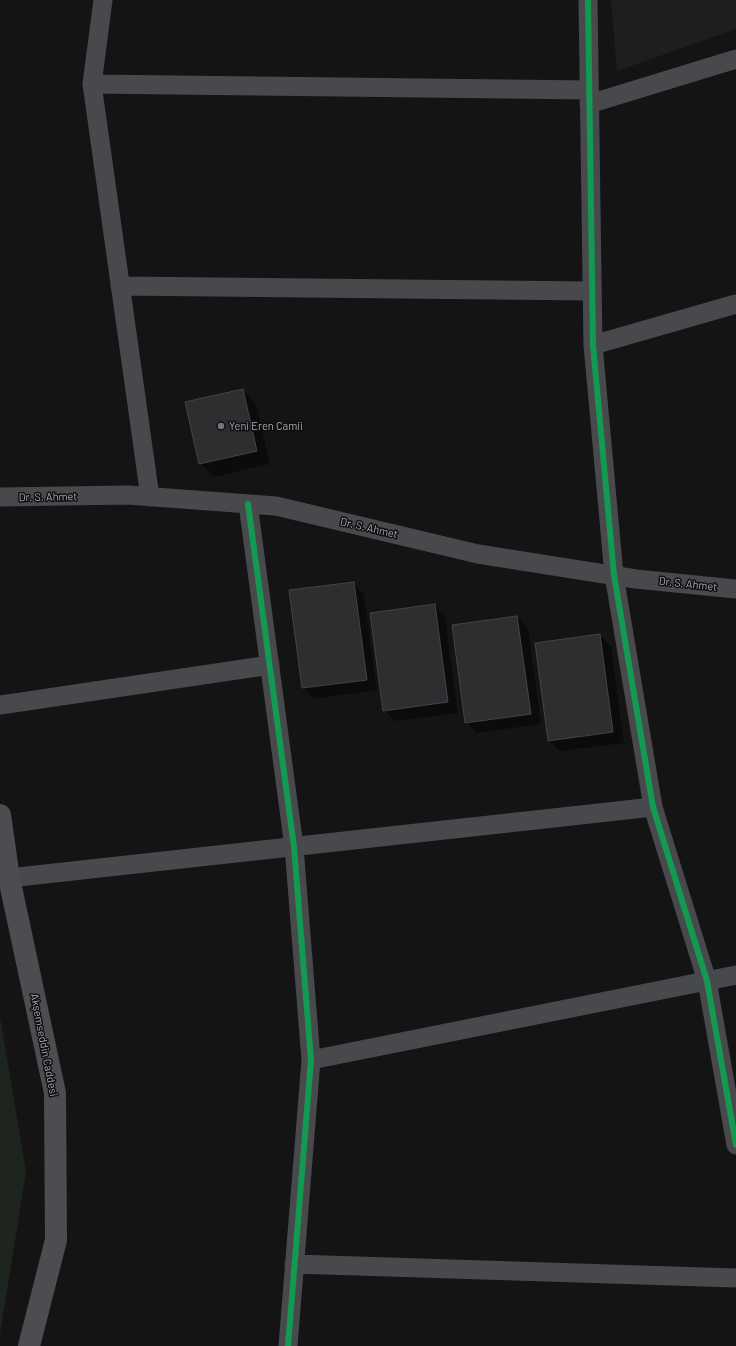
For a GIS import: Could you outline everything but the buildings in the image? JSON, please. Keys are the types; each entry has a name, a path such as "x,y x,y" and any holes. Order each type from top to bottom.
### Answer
{"street":[{"path":"103,0 92,84 150,497"},
{"path":"588,0 591,291 593,345 614,576 653,807 707,981 736,1145"},
{"path":"92,84 589,97 736,60"},
{"path":"120,286 591,291"},
{"path":"593,345 736,304"},
{"name":"Dr. S. Ahmet","path":"0,497 128,495 276,506 478,554 614,576 736,589"},
{"path":"248,504 294,847 311,1060 288,1346"},
{"path":"0,705 270,665"},
{"path":"9,878 653,807"},
{"name":"Akşemseddin Caddesi","path":"0,815 9,878 55,1093 56,1240 29,1346"},
{"path":"311,1060 736,975"},
{"path":"294,1264 736,1278"}],"shaded area":[{"path":"611,0 736,0 736,29 617,71"},
{"path":"0,1017 26,1172 0,1334"}],"cycle path":[{"path":"588,0 593,345 614,575 653,807 707,981 736,1145"},
{"path":"248,504 294,847 311,1060 288,1346"}],"place":[{"name":"Yeni Eren Camii","path":"221,426"}]}
